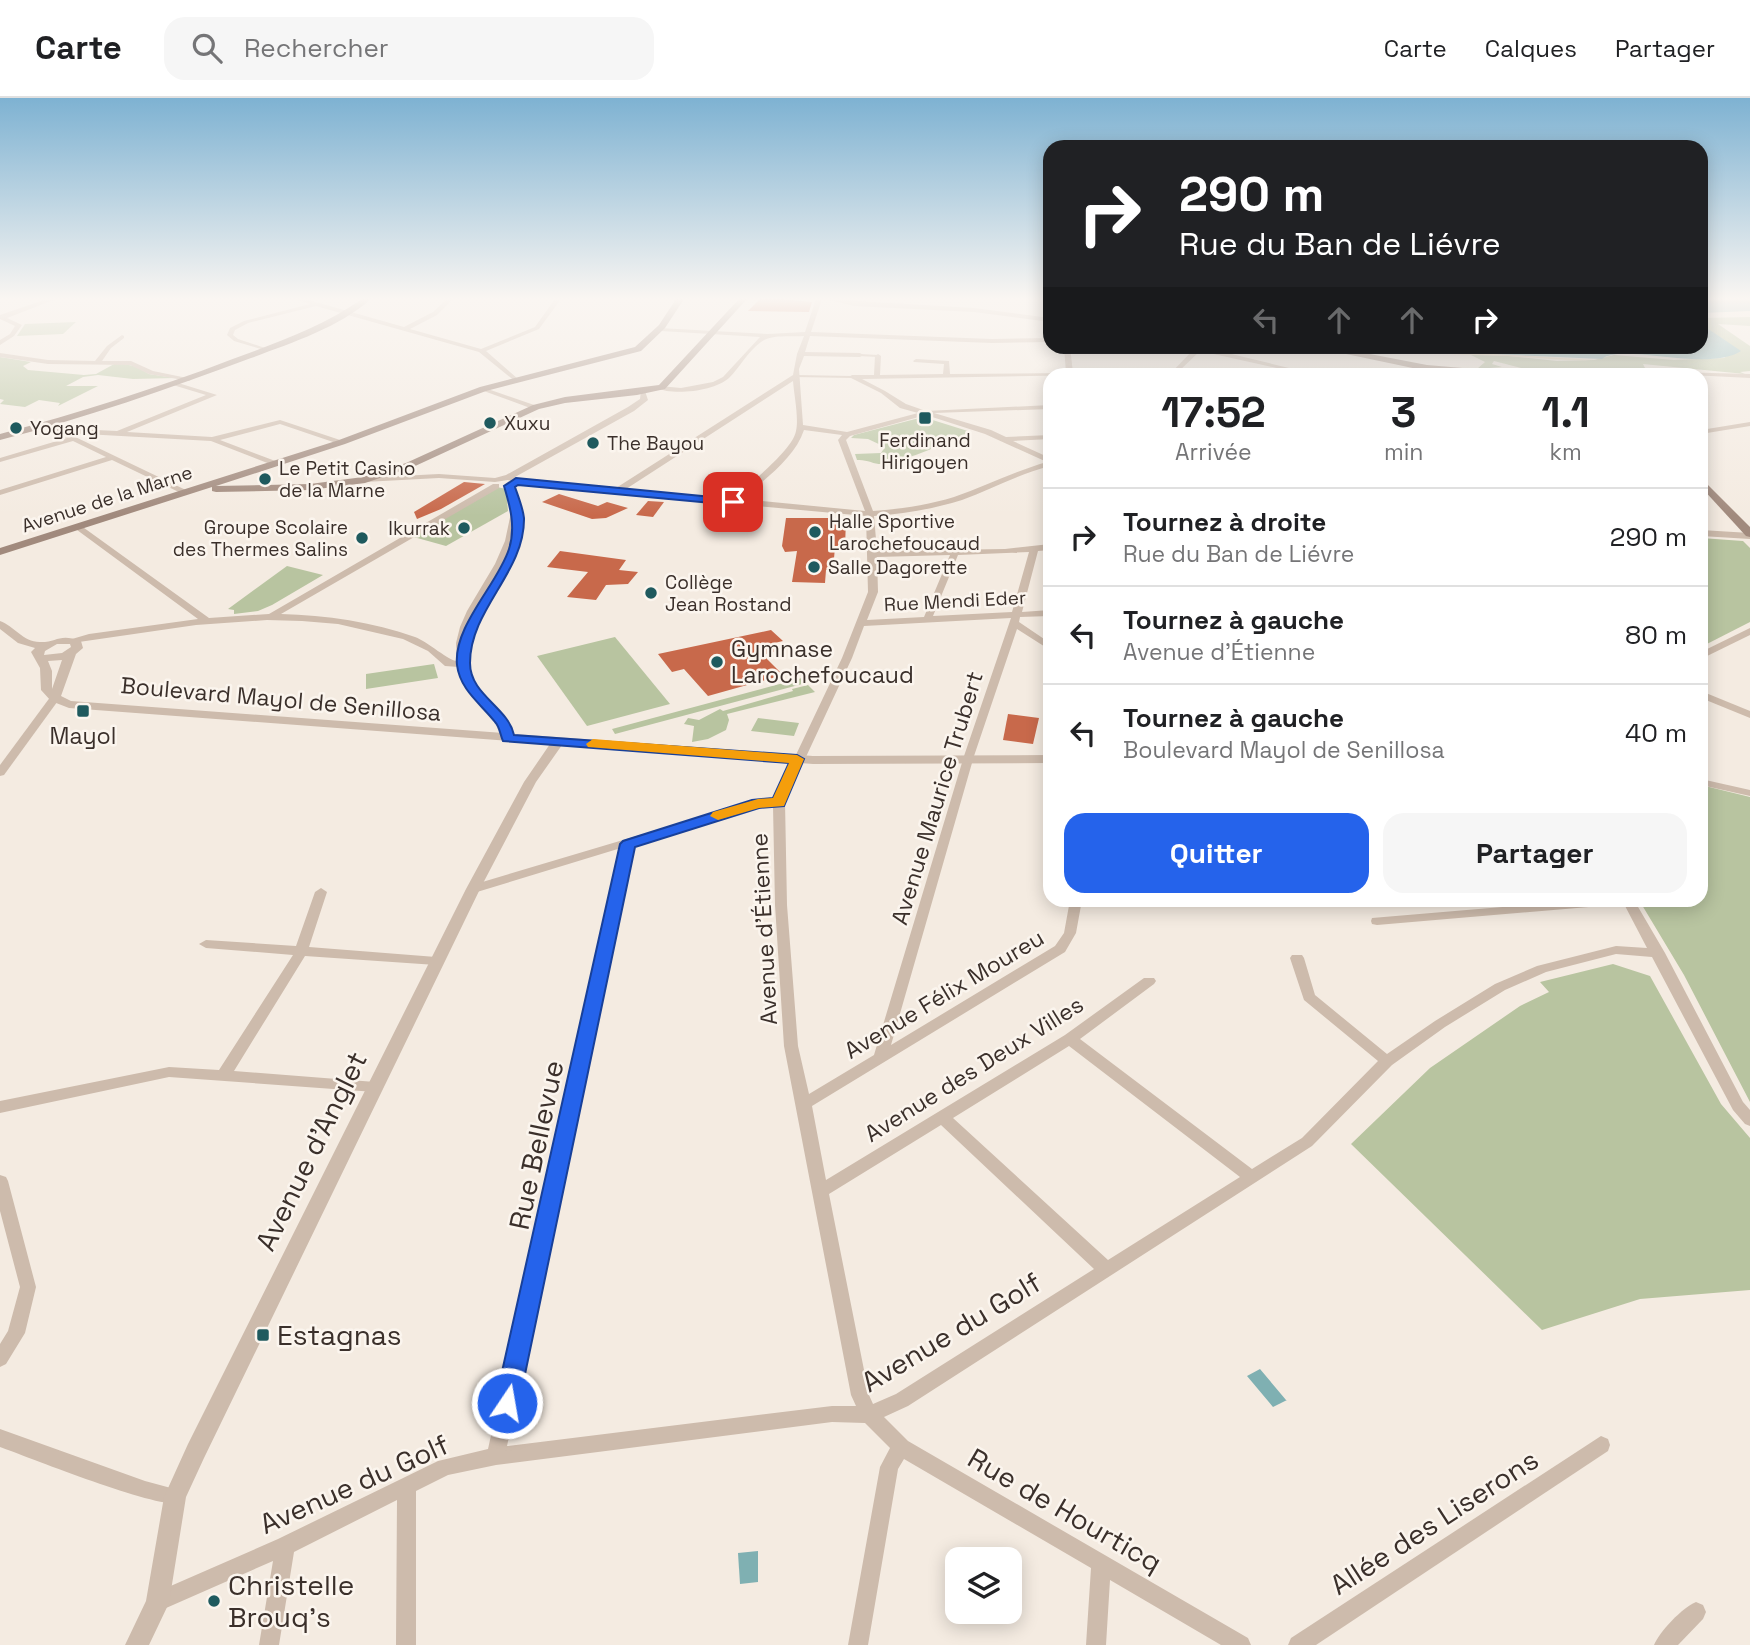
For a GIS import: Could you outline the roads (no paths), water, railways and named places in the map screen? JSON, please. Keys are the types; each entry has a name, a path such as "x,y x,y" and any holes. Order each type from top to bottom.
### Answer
{"main road":[{"path":"0,437 209,371"},
{"name":"Avenue de la Marne","path":"0,552 186,492 226,484 482,389 551,371"},
{"path":"226,484 334,486 364,480 413,464 536,407 583,396 643,392 661,387 676,371"},
{"path":"1708,489 1750,535"}],"street":[{"path":"147,371 188,379"},
{"path":"505,371 516,380"},
{"path":"661,387 681,390 715,384 731,371"},
{"path":"733,502 774,466 789,449 800,429 797,371"},
{"path":"877,371 877,376"},
{"path":"946,371 946,376"},
{"path":"617,491 796,376 1043,374"},
{"path":"1708,375 1750,376"},
{"path":"852,377 883,392 903,406 1008,439 1043,458"},
{"path":"116,433 213,395 175,384"},
{"path":"482,389 536,407"},
{"path":"512,481 631,409 644,400 643,392"},
{"path":"800,429 844,437 924,413 1043,407"},
{"path":"212,439 276,421 342,442"},
{"path":"46,424 186,492"},
{"path":"1708,431 1750,424"},
{"path":"56,430 212,439 275,464"},
{"name":"Avenue d'Étienne","path":"844,437 870,514 873,592 862,623 779,802 781,905 791,1046 860,1395 869,1415"},
{"path":"1008,439 1043,437"},
{"path":"0,460 73,439"},
{"path":"0,494 114,457"},
{"path":"364,480 439,476 870,514 906,511 948,502 1043,464"},
{"path":"508,738 505,723 482,702 470,684 463,664 471,630 515,549 518,516 512,481"},
{"path":"272,615 496,483"},
{"path":"77,527 206,620"},
{"path":"1708,533 1750,535"},
{"path":"873,554 1043,548"},
{"name":"Avenue Maurice Trubert","path":"880,1058 968,759 1015,619 1034,550"},
{"path":"926,620 955,553"},
{"name":"Rue Mendi Eder","path":"862,623 1015,619 1043,614"},
{"path":"43,652 59,641 75,641 206,620 272,615 347,622 417,641 437,651 449,664 463,664"},
{"path":"1015,619 1043,641"},
{"path":"0,624 22,641 43,652 70,654"},
{"path":"1708,652 1750,631"},
{"path":"0,773 55,698 70,654 78,648 75,641"},
{"path":"43,652 47,669 45,688 55,698"},
{"path":"1708,697 1750,716"},
{"name":"Boulevard Mayol de Senillosa","path":"55,698 77,704 797,759 1043,758"},
{"name":"Avenue d'Anglet","path":"136,1645 157,1603 175,1497 436,961 530,782 558,741"},
{"path":"1708,784 1750,793"},
{"path":"473,889 758,803 779,802"},
{"name":"Rue Bellevue","path":"496,1456 628,844"},
{"path":"224,1075 302,952 321,892"},
{"name":"Avenue Félix Moureu","path":"804,1104 1060,949 1070,933 1075,907"},
{"path":"1377,921 1544,907"},
{"path":"1632,907 1738,1105 1750,1121"},
{"path":"206,944 436,961"},
{"name":"Avenue du Golf","path":"157,1603 285,1546 445,1467 496,1456 832,1414 869,1415 902,1399 1307,1142 1387,1061 1500,987 1542,969 1616,950 1658,953"},
{"path":"1297,958 1309,997 1387,1061"},
{"name":"Avenue des Deux Villes","path":"820,1192 1070,1039 1149,981"},
{"path":"1070,1039 1252,1178"},
{"path":"0,1107 169,1072 375,1087"},
{"path":"942,1117 1107,1270"},
{"path":"0,1181 28,1287 16,1333 0,1359"},
{"name":"Rue de Hourticq","path":"869,1415 901,1447 1241,1645"},
{"path":"0,1438 145,1490 175,1497"},
{"name":"Allée des Liserons","path":"1298,1645 1601,1445"},
{"path":"858,1645 889,1466 901,1447"},
{"path":"407,1488 407,1645"},
{"path":"269,1645 285,1546"},
{"path":"1096,1645 1101,1564"},
{"path":"1664,1645 1696,1612"}],"water":[{"path":"1260,1369 1287,1400 1273,1407 1247,1376"},
{"path":"758,1551 758,1582 740,1584 738,1553"}],"place":[{"name":"Ferdinand Hirigoyen","path":"925,418"},
{"name":"Xuxu","path":"490,423"},
{"name":"Yogang","path":"16,428"},
{"name":"The Bayou","path":"593,443"},
{"name":"Le Petit Casino de la Marne","path":"265,479"},
{"name":"Ikurrak","path":"464,528"},
{"name":"Halle Sportive Larochefoucaud","path":"815,532"},
{"name":"Groupe Scolaire des Thermes Salins","path":"362,538"},
{"name":"Salle Dagorette","path":"814,567"},
{"name":"Collège Jean Rostand","path":"651,593"},
{"name":"Gymnase Larochefoucaud","path":"717,662"},
{"name":"Mayol","path":"83,711"},
{"name":"Estagnas","path":"263,1335"},
{"name":"Christelle Brouq's","path":"214,1601"}]}
